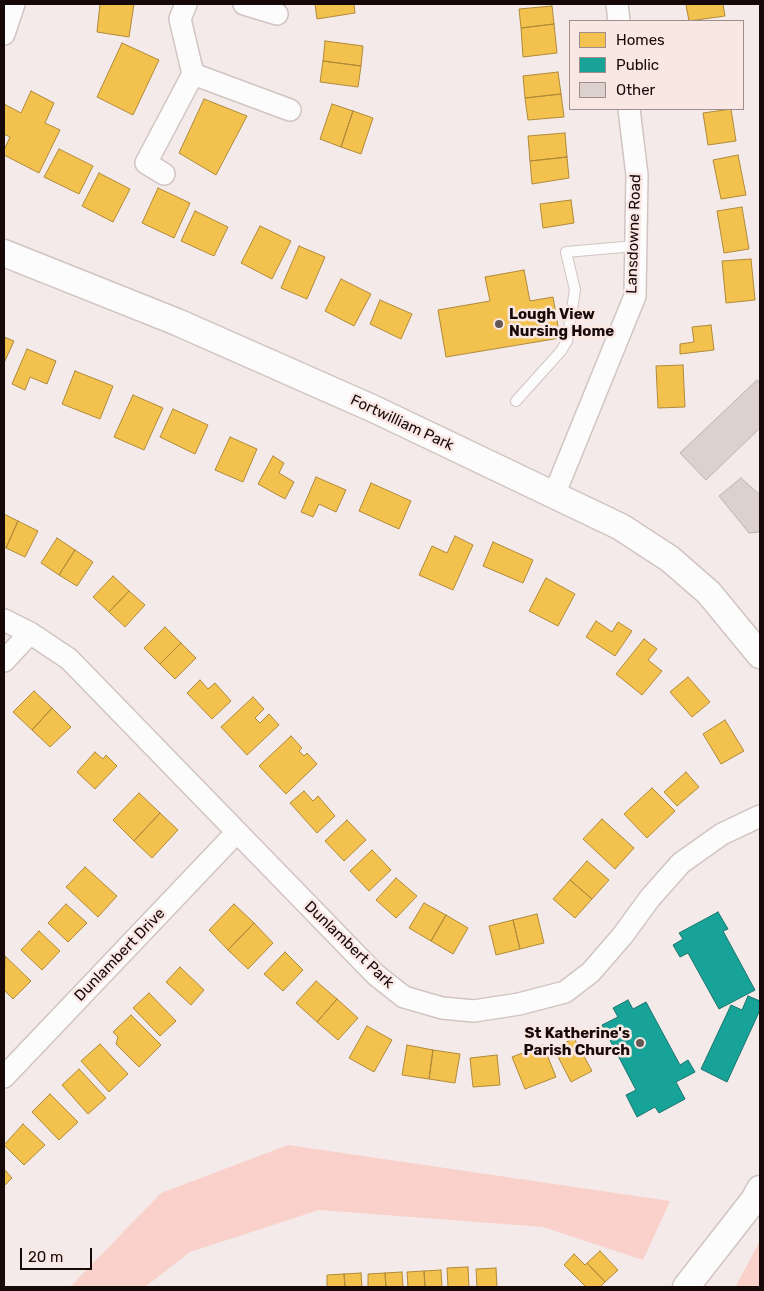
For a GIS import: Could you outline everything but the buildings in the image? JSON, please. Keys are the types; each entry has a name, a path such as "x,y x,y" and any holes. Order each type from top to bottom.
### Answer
{"street":[{"path":"4,34 14,4"},
{"path":"164,174 146,163 193,74 180,19 186,4"},
{"path":"244,4 277,14"},
{"path":"616,4 619,20"},
{"path":"193,74 290,110"},
{"name":"Lansdowne Road","path":"554,494 634,296 637,174 629,110"},
{"name":"Fortwilliam Park","path":"4,253 204,334 374,409 621,527 670,559 709,593 760,655"},
{"name":"Dunlambert Park","path":"4,620 30,633 69,659 376,975 404,997 442,1008 474,1011 520,1004 565,992 591,972 623,935 650,898 681,863 722,834 760,816"},
{"path":"4,661 30,633"},
{"name":"Dunlambert Drive","path":"4,1077 237,832"},
{"path":"686,1287 754,1200 760,1188"}],"lane":[{"path":"516,401 561,351 567,341 575,290 566,252 635,246"}],"shaded area":[{"path":"288,1145 670,1201 643,1260 543,1227 319,1210 190,1252 145,1287 70,1287 161,1193"},
{"path":"760,1241 760,1287 737,1287 737,1284"}],"place":[{"name":"Lough View Nursing Home","path":"499,324"},
{"name":"St Katherine's Parish Church","path":"640,1043"}]}
